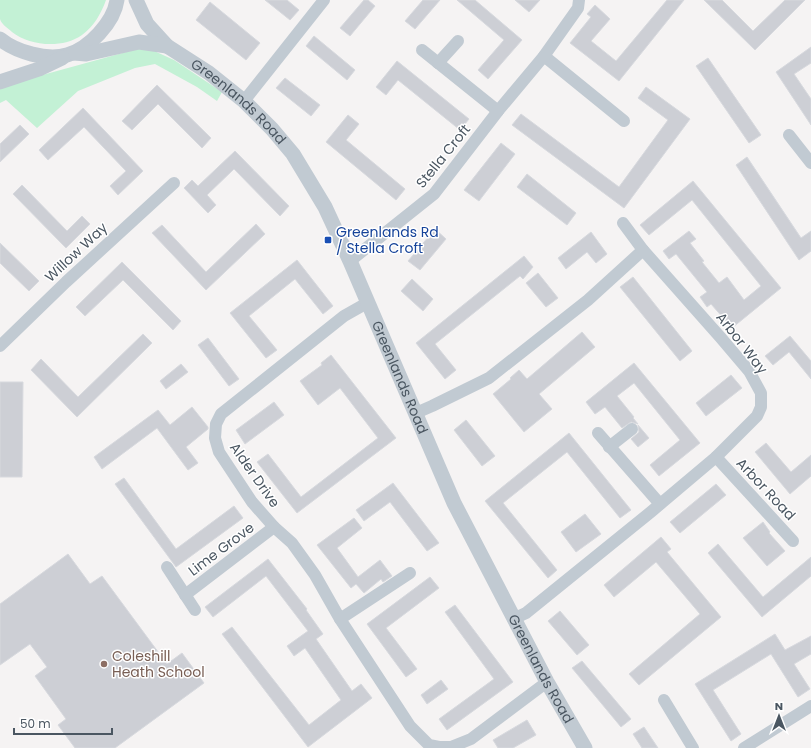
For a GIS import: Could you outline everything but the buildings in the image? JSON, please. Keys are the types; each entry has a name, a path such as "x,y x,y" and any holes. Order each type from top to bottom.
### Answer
{"street":[{"path":"0,82 39,69 70,54 92,40 103,29 112,15 117,0"},
{"name":"Greenlands Road","path":"136,0 147,24 167,46 208,73 244,101 272,129 293,154 325,207 350,261 454,503 513,619 585,748"},
{"path":"244,101 324,0"},
{"name":"Stella Croft","path":"350,261 434,194 498,111 544,56 578,8 579,0"},
{"name":"Greenlands Road","path":"0,39 7,45 31,55 49,56 86,54 139,42 167,46"},
{"path":"438,63 458,41"},
{"path":"422,50 498,111"},
{"path":"544,56 624,121"},
{"path":"789,136 811,163"},
{"name":"Willow Way","path":"0,346 66,282 174,183"},
{"name":"Arbor Way","path":"513,619 526,613 716,457 757,416 761,407 761,393 749,371 643,250 623,223"},
{"path":"416,413 489,378 588,300 643,250"},
{"name":"Alder Drive","path":"368,303 344,316 221,414 216,424 215,438 219,452 252,502 274,527 292,543 300,554 315,576 340,619 410,726 429,745 451,747 474,743 547,682"},
{"path":"610,447 632,429"},
{"path":"598,433 660,504"},
{"name":"Arbor Road","path":"716,457 794,541"},
{"name":"Lime Grove","path":"185,595 274,527"},
{"path":"167,567 195,610"},
{"path":"340,619 410,574"},
{"path":"664,700 693,748"},
{"path":"744,748 811,706"}],"green space":[{"path":"0,0 106,0 97,19 82,35 65,42 46,44 37,43 19,37 5,26 0,19"},
{"path":"137,49 152,50 174,60 222,92 217,101 197,87 155,64 135,68 78,91 37,128 6,100 0,103 0,88 6,85"}],"place":[{"name":"Greenlands Rd / Stella Croft","path":"328,240"},
{"name":"Coleshill Heath School","path":"104,664"}]}
